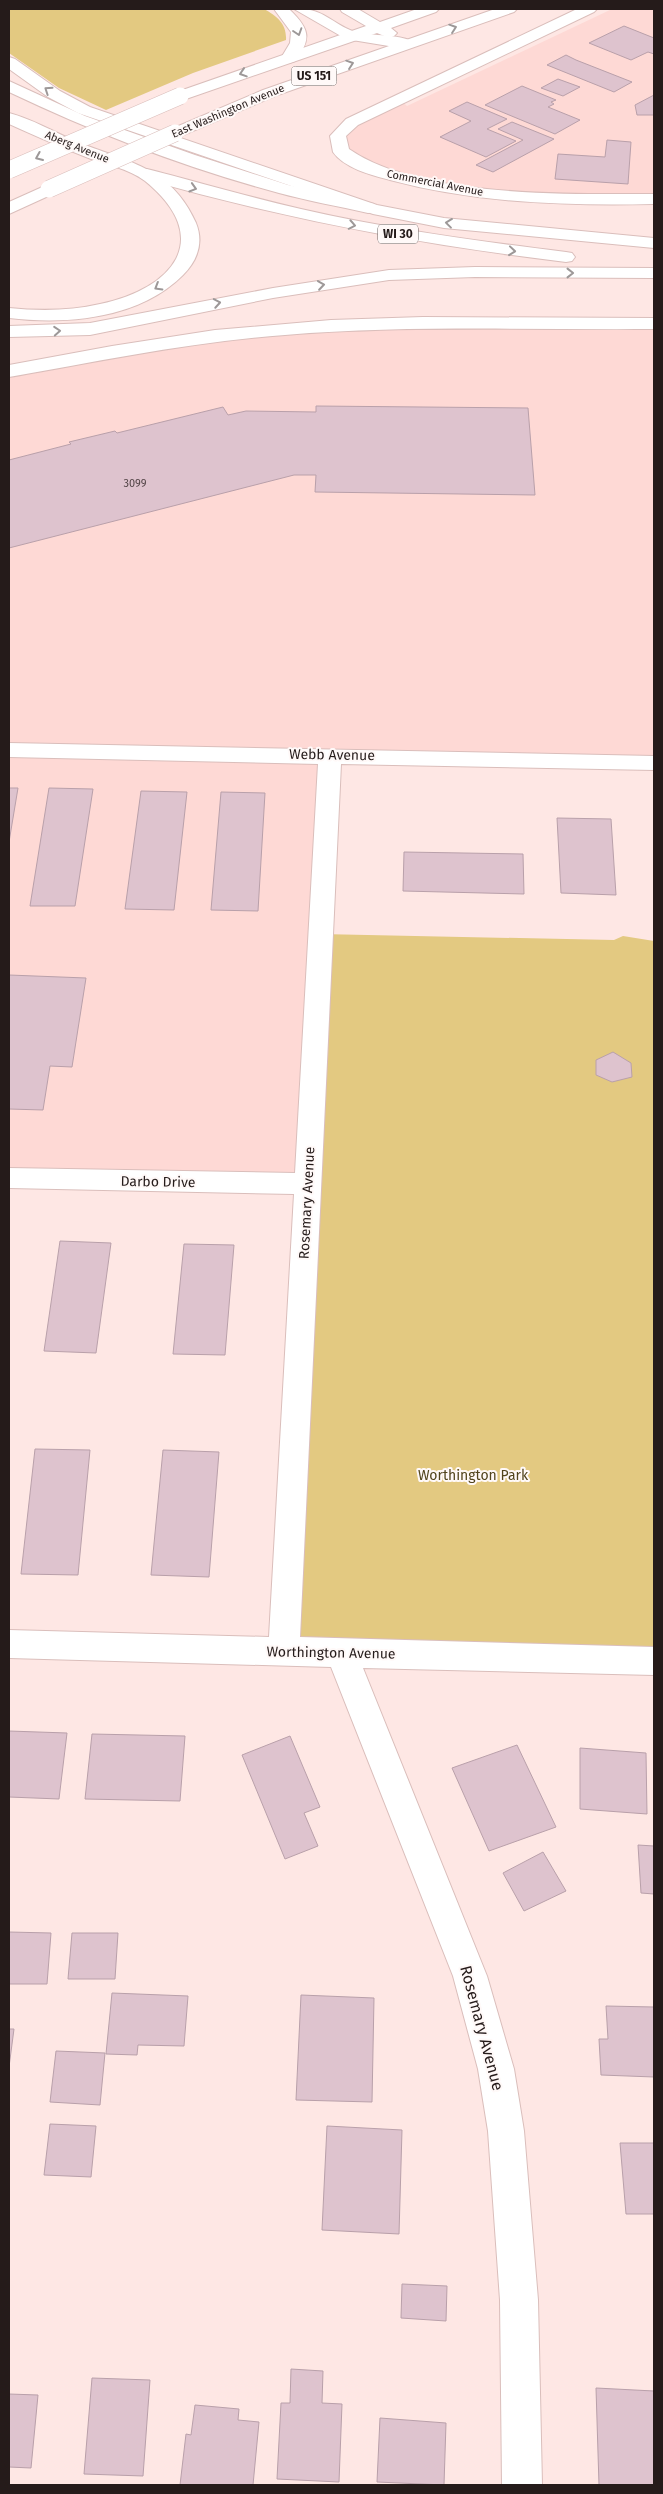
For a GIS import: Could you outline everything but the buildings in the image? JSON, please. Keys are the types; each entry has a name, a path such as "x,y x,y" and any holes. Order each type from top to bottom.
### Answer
{"main road":[{"path":"281,9 299,30 301,40 298,48 289,58"},
{"path":"302,9 351,36 407,44"},
{"path":"347,9 407,44"},
{"name":"East Washington Avenue","path":"9,170 180,96 431,9"},
{"name":"East Washington Avenue","path":"9,209 49,189 269,92 509,9"},
{"name":"Commercial Avenue","path":"589,9 352,122 341,132 337,140 338,149 349,160 377,172 460,190 508,196 654,199"},
{"path":"9,62 54,94 84,110 373,209"},
{"name":"WI 30","path":"14,89 79,119 190,159 284,189 444,223 654,243"},
{"name":"Aberg Avenue","path":"9,118 70,145 147,174"},
{"path":"9,313 52,314 106,308 140,298 163,285 177,273 188,258 190,231 181,212 147,174"},
{"name":"WI 30","path":"147,174 230,198 434,241 580,259 654,264"},
{"path":"9,332 90,329 302,288 389,275 475,272 654,273"},
{"path":"9,371 201,337 347,325 472,322 654,324"},
{"name":"Webb Avenue","path":"9,750 654,763"},
{"name":"Rosemary Avenue","path":"284,1652 330,755"},
{"name":"Darbo Drive","path":"9,1178 308,1184"},
{"name":"Worthington Avenue","path":"9,1644 654,1661"},
{"name":"Rosemary Avenue","path":"341,1653 470,1976 496,2069 506,2131 519,2300 522,2485"}],"shaded area":[{"path":"612,9 654,9 654,199 578,199 460,190 349,160 341,132 399,99 407,106"},
{"path":"472,322 654,324 654,763 330,755 308,1184 9,1178 9,371 193,338"}],"green space":[{"path":"9,9 264,9 283,25 286,40 193,73 106,110 59,88 9,53"},
{"name":"Worthington Park","path":"320,934 614,940 623,936 654,941 654,1661 284,1651"}]}
